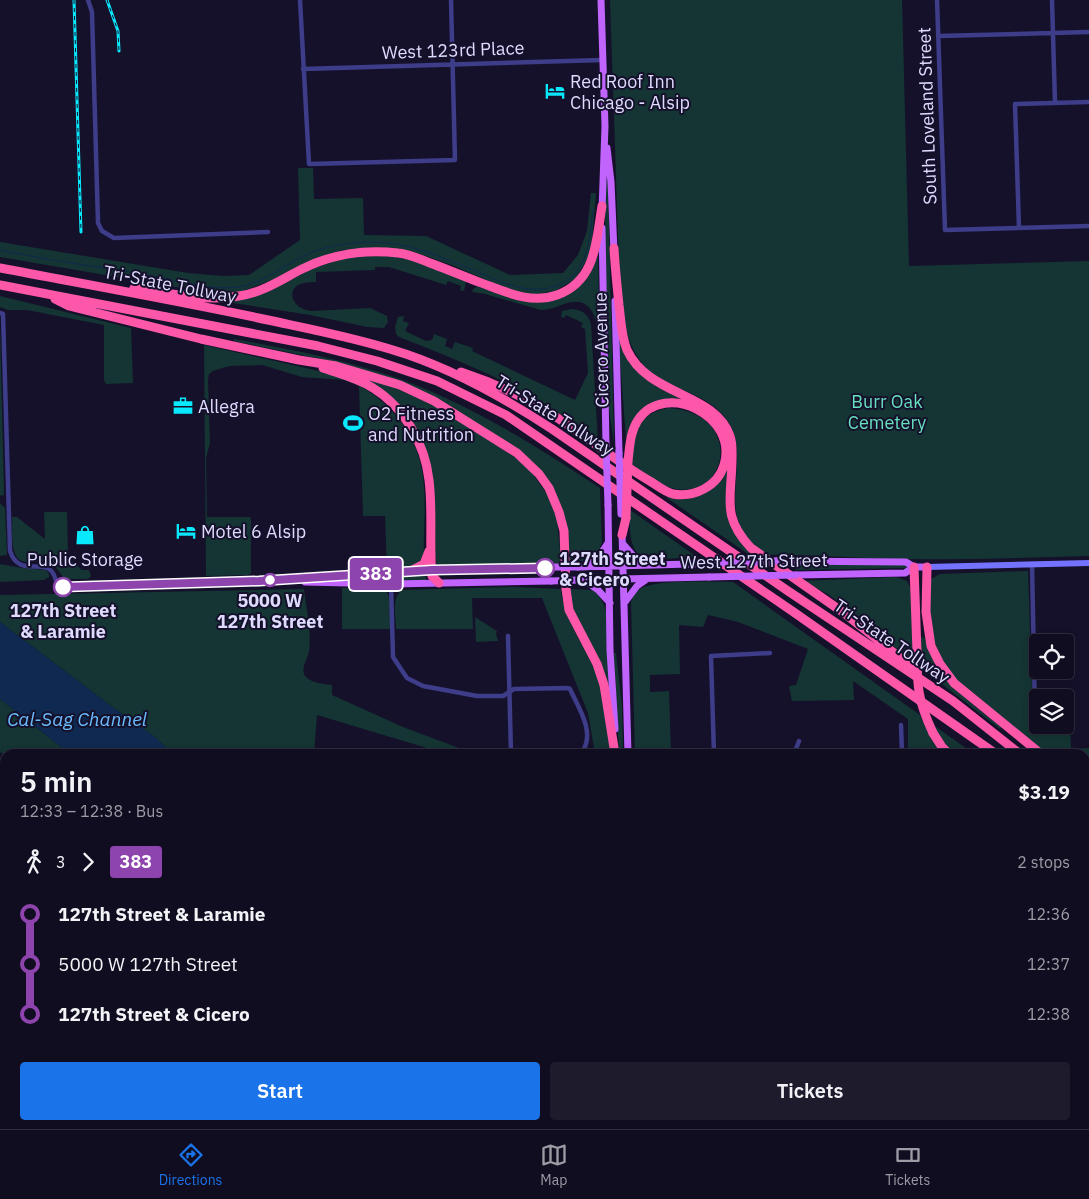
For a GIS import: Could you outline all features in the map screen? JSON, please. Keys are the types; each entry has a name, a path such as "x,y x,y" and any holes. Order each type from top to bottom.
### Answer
{"highway":[{"path":"48,277 218,298 240,296 258,291 304,268 335,256 360,252 382,252 400,253 417,258 514,295 542,298 555,296 570,290 580,281 590,266 595,254 602,206"},
{"path":"614,248 622,331 627,350 641,369 658,383 712,411 725,426 730,437 732,450 730,511 733,523 740,536 751,548 844,613 953,701"},
{"name":"Tri-State Tollway","path":"0,268 331,334 394,350 452,372 519,407 953,701 1014,749"},
{"name":"Tri-State Tollway","path":"0,285 318,346 377,361 446,385 506,415 795,613 989,749"},
{"path":"45,295 69,306 201,339 336,366 400,385 434,401 517,453 540,474 560,512 564,532 566,589 569,610 597,664 604,685 615,749"},
{"path":"394,350 473,376 512,392 555,416 642,477 671,493 686,496 693,494 704,489 720,474 726,454 725,442 721,431 713,420 702,411 677,403 666,403 650,409 638,420 631,436 628,460 624,516 623,540"},
{"path":"299,360 364,383 384,396 406,419 417,439 427,468 432,576 439,584"},
{"path":"409,572 424,564 431,541"},
{"path":"914,567 919,695 922,711 933,733 944,749"},
{"path":"927,567 926,612 931,646 940,664 954,683 1035,749"}],"main road":[{"name":"Cicero Avenue","path":"601,0 604,126 602,206 610,650 616,749"},
{"name":"Cicero Avenue","path":"604,126 611,182 619,453 624,516"},
{"path":"623,540 636,559 649,565"},
{"path":"623,540 628,749"},
{"path":"581,567 599,557 609,543"},
{"name":"West 127th Street","path":"259,581 432,570 776,561 906,562 914,567 1089,563"},
{"name":"West 127th Street","path":"259,581 439,584 905,573 914,567"},
{"path":"624,602 637,586 648,578"},
{"path":"581,580 598,590 610,603"},
{"path":"57,587 259,581"}],"street":[{"path":"88,0 92,12 98,223 102,231 114,238 268,232"},
{"path":"300,0 309,164 455,160 450,0"},
{"name":"South Loveland Street","path":"937,0 944,230 1019,228"},
{"path":"1052,0 1055,103"},
{"path":"938,36 1089,32"},
{"name":"West 123rd Place","path":"303,69 603,60"},
{"path":"1089,102 1015,104 1019,228 1089,226"},
{"path":"1,313 10,551 13,559 20,565 43,566 50,569 56,575 57,587"},
{"path":"1032,564 1034,689"},
{"path":"391,584 393,657 407,678 423,686 468,696 503,696 514,688 564,687 570,689 585,724 588,740 584,749"},
{"path":"508,636 511,749"},
{"path":"714,749 712,656 770,654"},
{"path":"901,725 902,749"},
{"path":"796,749 799,741"}],"green space":[{"name":"Burr Oak Cemetery","path":"610,0 902,0 909,266 1089,261 1089,556 923,559 765,555 748,540 739,524 736,510 737,451 735,437 729,423 712,405 672,386 647,368 639,360 629,340 623,318 620,295"},
{"path":"298,168 313,168 314,199 363,198 364,235 426,236 510,275 563,273 578,255 587,231 591,193 596,193 591,254 575,279 555,291 531,295 507,289 452,265 414,252 379,248 342,250 239,292 199,291 0,257 0,242 188,273 223,276 249,275 300,240"},
{"path":"605,181 608,181 614,444 606,387"},
{"path":"598,255 600,350 597,325 591,309 585,304 577,302 567,303 551,309 541,310 472,292 474,288 480,286 514,299 531,302 550,301 591,270"},
{"path":"356,256 387,256 414,260 466,281 464,291 460,290 461,286 448,281 446,285 389,267 375,267 375,270 316,272 316,282 298,285 292,293 292,297 298,306 311,311 370,308 387,316 388,322 384,328 367,327 310,315 227,302 228,300 279,286 309,270"},
{"path":"0,296 131,328 133,383 106,384 104,380 104,325 27,310 8,310 0,307"},
{"path":"572,309 585,314 589,318 591,325 598,440 550,408 505,382 399,337 396,334 395,327 398,317 404,316 403,321 409,323 405,331 426,341 432,340 434,334 447,339 445,346 452,349 455,342 473,348 472,351 575,400 588,373 585,329 581,327 583,323 566,315 564,318 561,317 562,311"},
{"path":"0,326 4,493 3,496 0,495"},
{"path":"618,333 645,378 663,390 685,400 676,400 634,419 626,439"},
{"path":"234,339 325,357 379,372 437,394 493,422 600,488 602,542 600,549 590,559 568,562 566,530 528,459 384,376 335,362 234,341"},
{"path":"204,345 341,376 358,385 387,406 409,434 422,468 425,496 424,560 411,567 387,569 385,516 363,516 359,386 344,380 302,377 262,365 230,366 213,371 209,374 208,380 210,443 206,458 207,517 250,517 251,573 248,575 206,576"},
{"path":"365,377 397,388 436,406 515,457 529,469 547,494 557,519 561,563 437,567 419,436"},
{"path":"669,408 693,413 709,424 718,438 720,454 717,469 708,481 694,488 670,488 632,465 633,445 638,428 650,415"},
{"path":"729,465 733,530 745,548 756,555 751,556 667,498 668,496 691,497"},
{"path":"0,503 5,508 7,555 0,556"},
{"path":"630,510 697,557 654,559 637,553 632,544"},
{"path":"44,512 67,512 68,558 82,570 89,570 91,576 88,579 65,579 54,565 49,562 26,562 16,556 13,544 12,517 17,517 45,539"},
{"path":"0,564 46,570 49,577 44,580 0,582"},
{"path":"790,565 907,565 907,568 797,570"},
{"path":"1028,571 1030,634 1029,679 1032,679 1032,689 1029,689 1029,734 1070,734 1071,749 1042,749 959,683 941,658 932,634 930,609 931,579 940,574"},
{"path":"426,574 426,580 380,581 385,576"},
{"path":"896,577 907,581 911,589 913,661 828,594 800,581"},
{"path":"685,582 733,582 920,715 931,738 939,749 908,748 908,719 853,681 854,700 792,701 789,686 796,685 808,649 738,622 708,615 703,627 679,625 680,674 650,675 650,692 669,691 671,749 635,749 631,602 637,591 648,586"},
{"path":"513,587 561,589 566,613 601,687 607,715 610,749 594,749 588,713 542,598 472,598 473,629 396,629 395,603 402,590"},
{"path":"342,588 382,588 386,591 390,601 390,629 342,629"},
{"path":"304,589 310,636 309,651 303,671 306,677 315,682 332,685 332,695 403,727 462,749 430,749 317,715 314,749 167,749 155,737 0,622 0,595"},
{"path":"568,589 593,590 600,597 604,605 610,689 572,607"},
{"path":"475,617 497,631 498,641 476,642"},
{"path":"924,637 930,653 946,678 965,698 1001,727 1000,729 921,668 920,638"},
{"path":"614,653 616,653 622,706 623,749 619,749"},
{"path":"0,699 64,749 0,749"},
{"path":"932,724 967,749 950,749"}],"water":[{"name":"Cal-Sag Channel","path":"0,622 155,737 167,749 64,749 0,699"}],"waterway":[{"path":"0,250 196,285 228,288 260,280 315,251 351,243 375,242 410,247 514,286 545,289 567,280 581,264 589,243 593,209"}],"railway":[{"path":"74,0 81,232"},
{"path":"107,0 118,31 119,51"}],"bus line":[{"name":"383","path":"63,587 259,581 432,570 545,568"}],"place":[{"name":"Red Roof Inn Chicago - Alsip","path":"555,91"},
{"name":"Allegra","path":"183,406"},
{"name":"O2 Fitness and Nutrition","path":"353,423"},
{"name":"Motel 6 Alsip","path":"186,531"},
{"name":"Public Storage","path":"85,535"},
{"name":"127th Street & Cicero","path":"545,568"},
{"name":"5000 W 127th Street","path":"270,580"},
{"name":"127th Street & Laramie","path":"63,587"}]}
